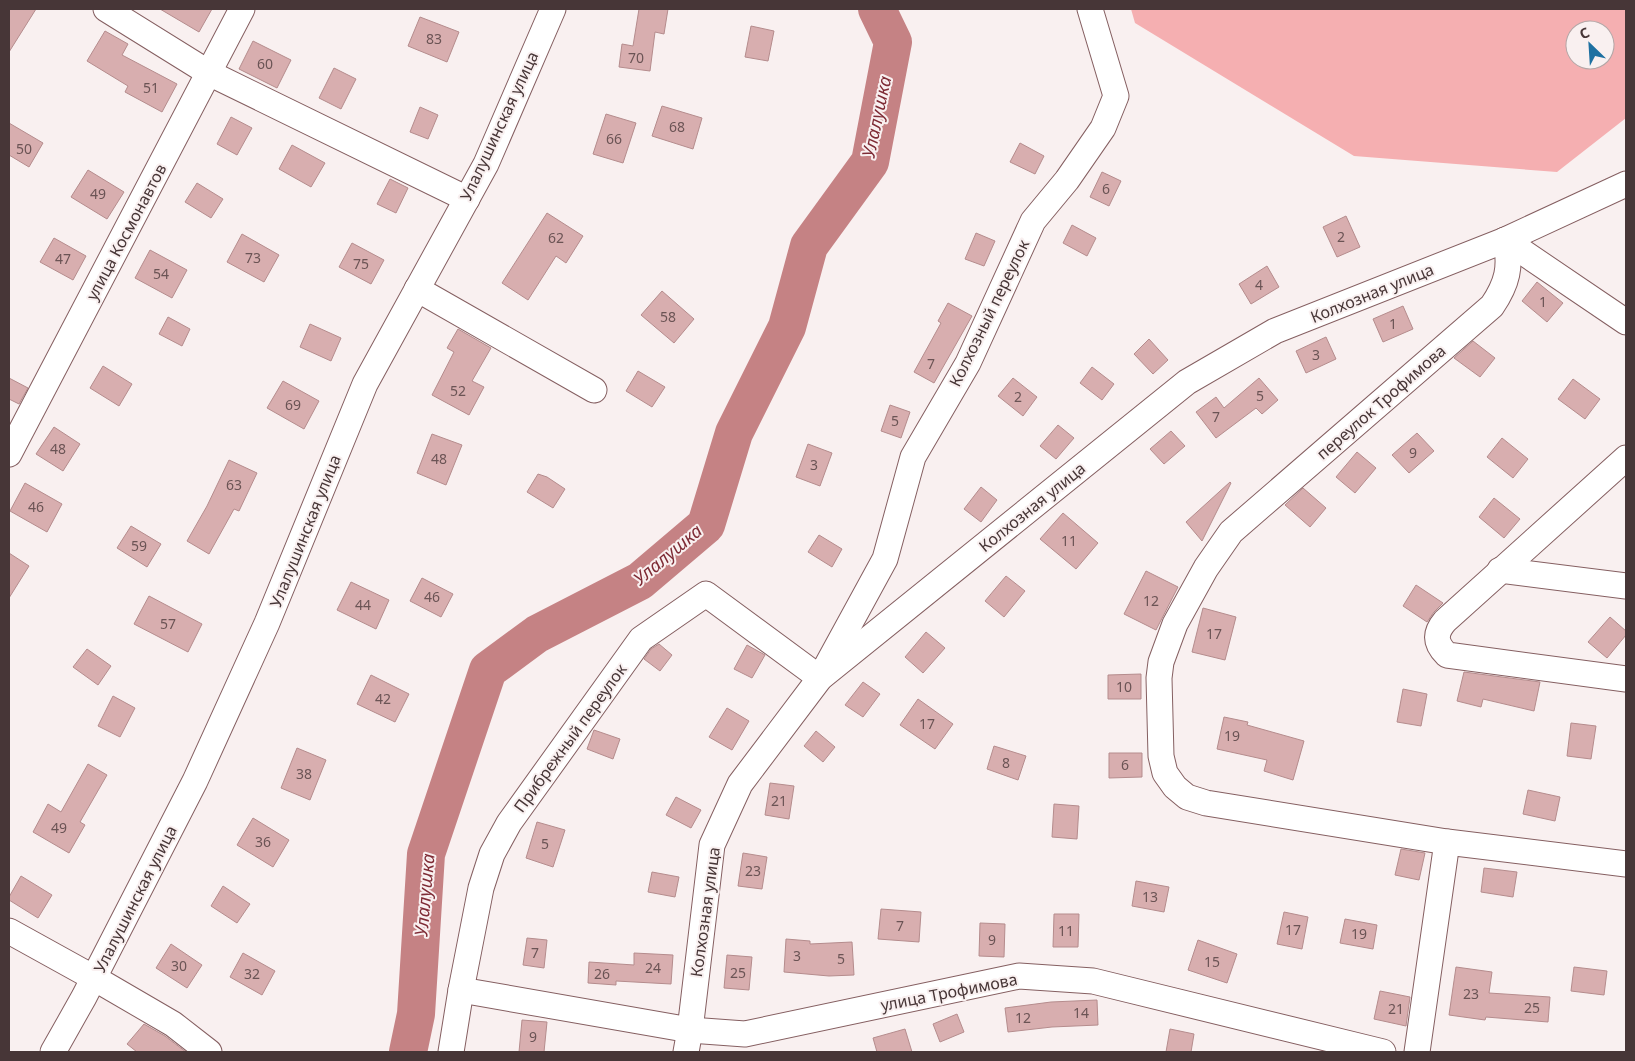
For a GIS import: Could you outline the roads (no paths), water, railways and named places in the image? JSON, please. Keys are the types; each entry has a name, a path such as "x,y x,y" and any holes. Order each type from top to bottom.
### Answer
{"street":[{"path":"106,9 208,73 467,198"},
{"name":"улица Космонавтов","path":"9,454 242,9"},
{"name":"Улалушинская улица","path":"53,1052 94,978 195,781 268,623 365,384 486,164 553,9"},
{"name":"Колхозный переулок","path":"820,678 885,559 913,457 968,363 1033,221 1067,180 1103,128 1116,96 1090,9"},
{"name":"Колхозная улица","path":"688,1041 712,845 740,784 820,678 1187,382 1275,331 1505,240 1626,184"},
{"path":"1505,240 1626,322"},
{"name":"переулок Трофимова","path":"1505,240 1509,255 1507,272 1502,291 1492,306 1231,532 1219,547 1175,624 1161,662 1159,678 1161,756 1165,772 1175,787 1187,797 1206,803 1447,842 1626,864"},
{"path":"417,289 594,390"},
{"path":"1626,458 1445,621 1439,628 1437,637 1440,648 1447,655 1626,679"},
{"path":"1500,570 1626,586"},
{"name":"Прибрежный переулок","path":"451,1052 481,888 492,854 509,823 641,639 706,594 820,678"},
{"path":"1417,1052 1447,842"},
{"path":"9,931 173,1024 209,1052"},
{"name":"улица Трофимова","path":"461,990 688,1041 745,1034 1019,976 1093,981 1383,1052"}],"waterway":[{"name":"Улалушка","path":"408,1052 416,1014 426,854 488,670 537,634 640,581 706,525 734,433 787,327 809,246 870,162 893,42 877,9"}]}
